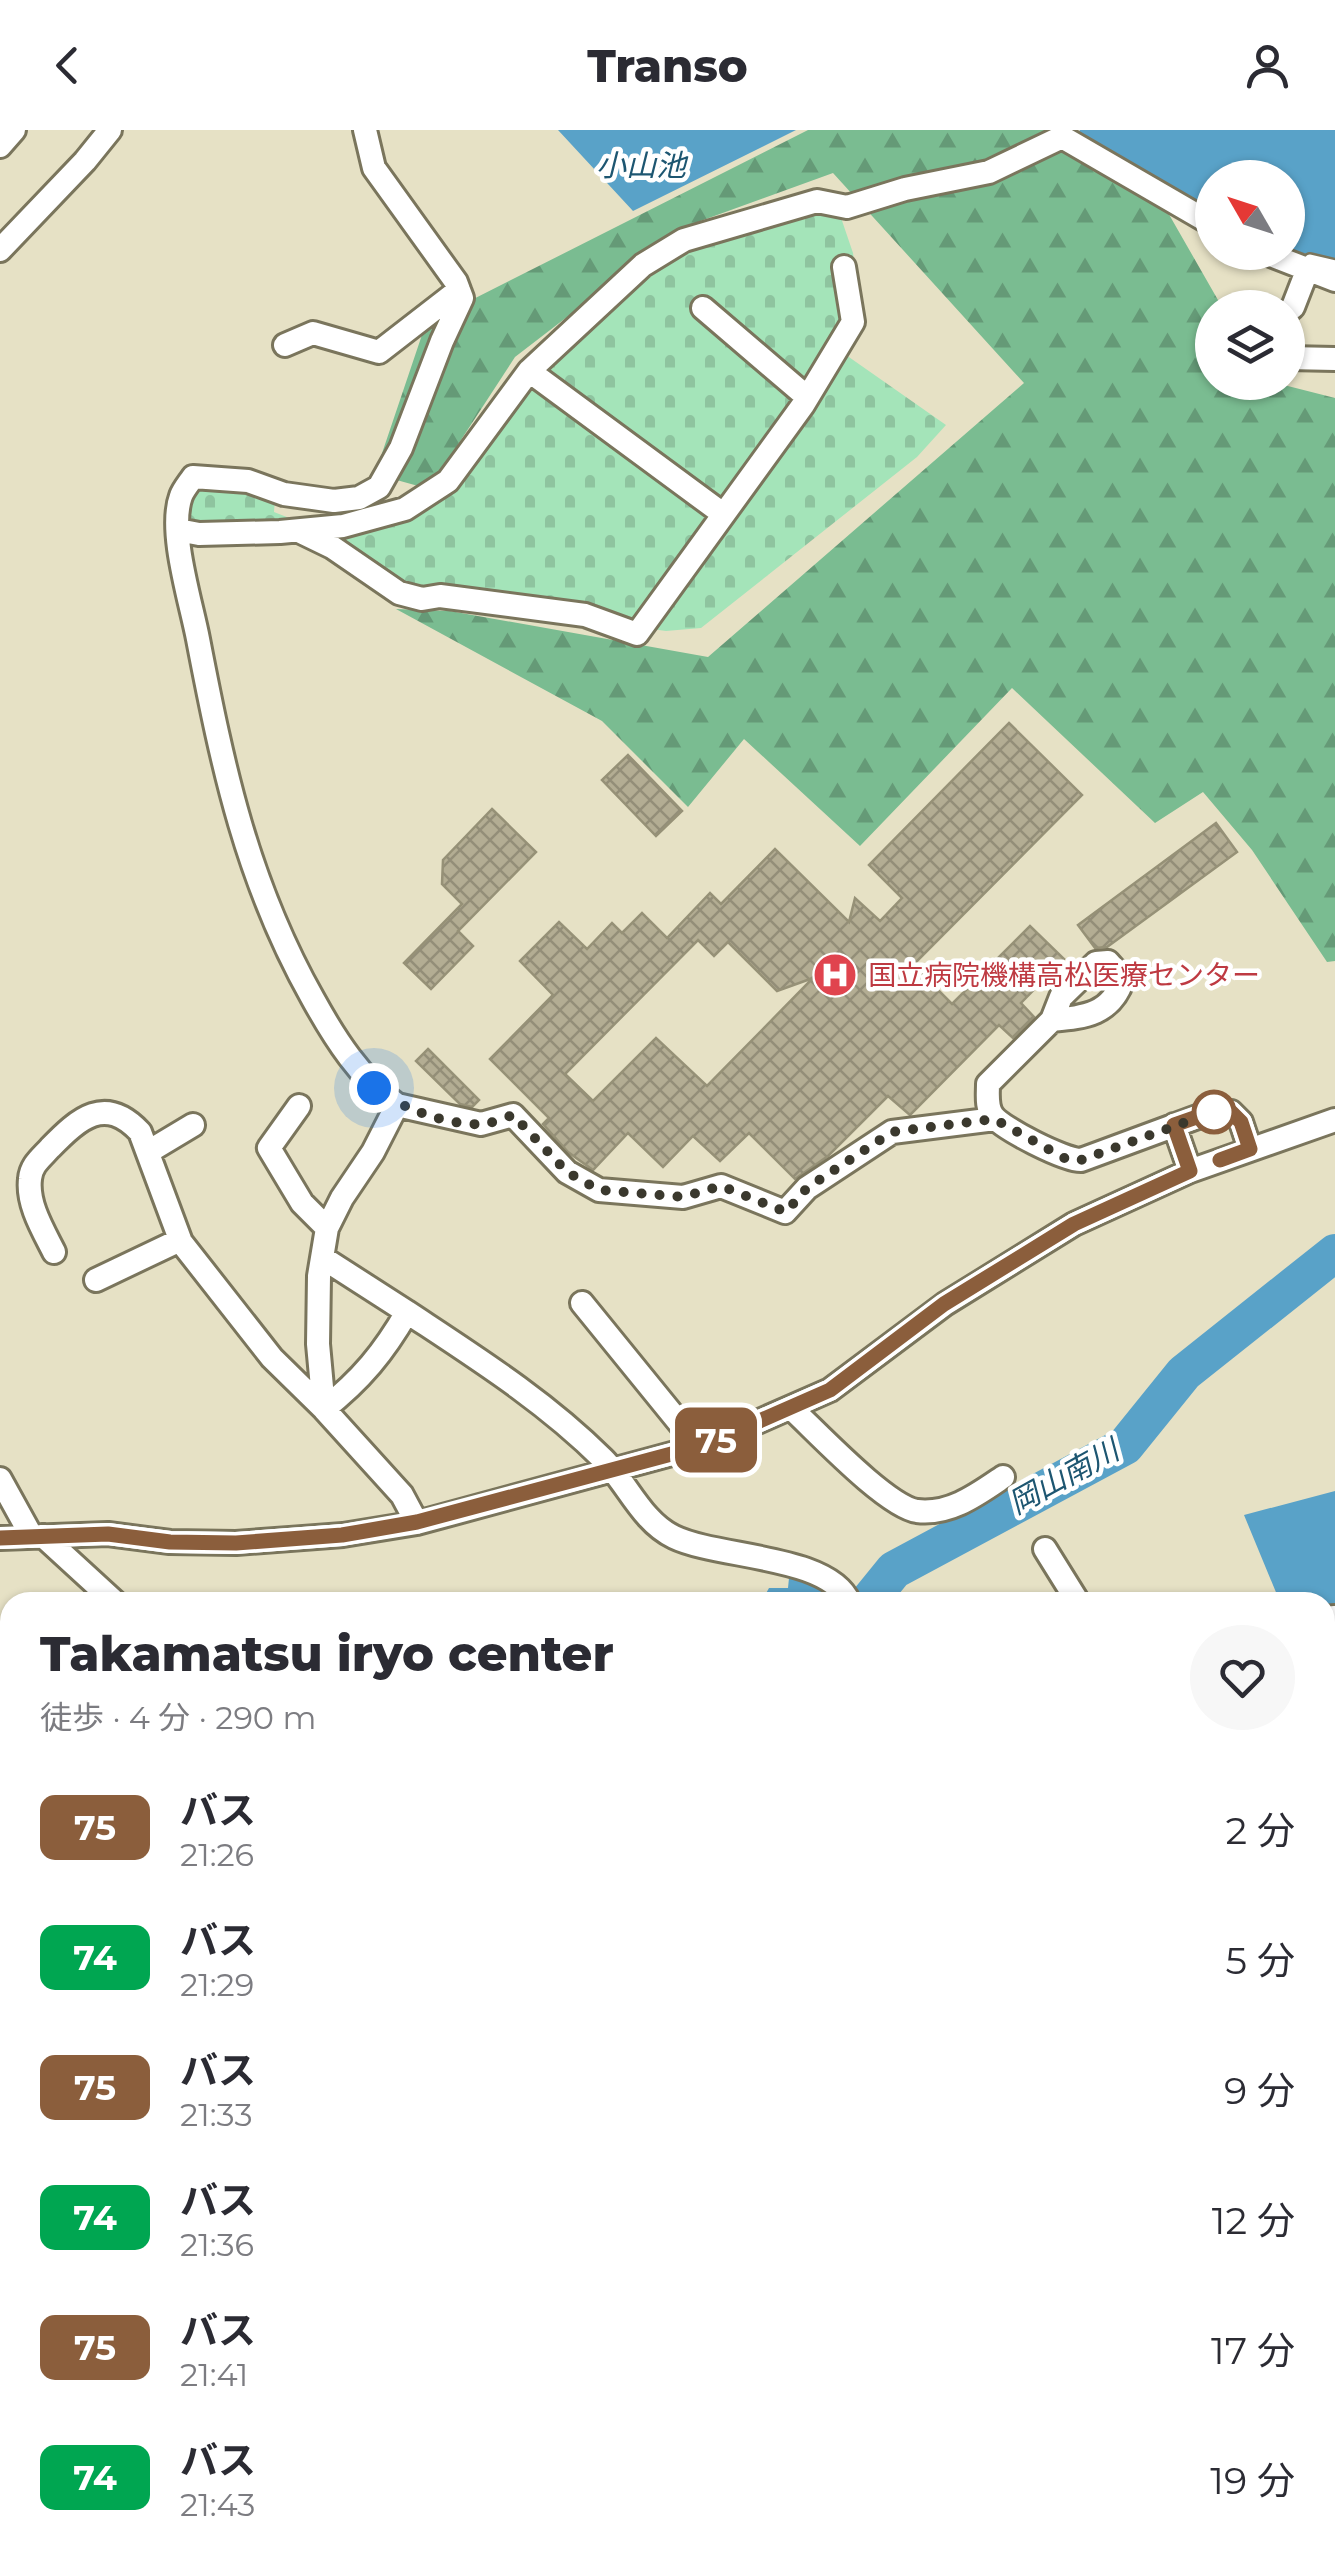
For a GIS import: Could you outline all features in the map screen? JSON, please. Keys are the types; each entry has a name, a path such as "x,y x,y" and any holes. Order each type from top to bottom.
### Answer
{"street":[{"path":"0,146 14,130"},
{"path":"0,250 110,130"},
{"path":"365,130 374,168 462,298 401,448 379,487 359,498 334,501 284,494 248,481 193,477 181,495 177,514 233,807 257,880 293,964 332,1034 374,1088 397,1105 481,1124 513,1115 567,1172 599,1190 683,1197 721,1186 786,1212 807,1188 892,1132 994,1119"},
{"path":"178,530 200,534 343,526 405,509 448,482 529,371 643,266 684,240 817,202 846,207 905,189 988,172 1062,137 1195,214"},
{"path":"298,530 399,593 422,600 440,596 585,615 637,634 807,397 854,322 844,267"},
{"path":"1301,290 1306,271 1335,280"},
{"path":"285,345 313,333 379,352 459,290"},
{"path":"703,308 807,397"},
{"path":"1305,358 1335,359"},
{"path":"529,371 722,514"},
{"path":"1052,1020 988,1084 988,1106 994,1119 1068,1160 1081,1160 1101,1156 1211,1112 1231,1112 1241,1122 1250,1149"},
{"path":"324,1408 318,1344 319,1276 327,1228 397,1105"},
{"path":"299,1106 268,1148 302,1204 327,1228"},
{"path":"54,1252 37,1217 29,1184 31,1168 70,1127 91,1114 110,1112 130,1121 140,1132 180,1240 212,1286 272,1358 324,1408 402,1495 417,1522"},
{"path":"0,1538 108,1534 170,1542 236,1543 342,1535 417,1522 699,1447 830,1390 944,1304 1074,1224 1190,1171 1335,1120"},
{"path":"1174,1125 1190,1171"},
{"path":"148,1152 194,1126"},
{"path":"96,1280 180,1240"},
{"path":"324,1258 550,1411 606,1462 647,1515 669,1535 696,1547 786,1564 825,1578 843,1592"},
{"path":"582,1303 699,1447"},
{"path":"324,1408 345,1393 384,1352 407,1312"},
{"path":"790,1408 884,1494 915,1511 937,1510 968,1501 1003,1476"},
{"path":"0,1479 37,1536 103,1592"},
{"path":"1045,1549 1072,1592"}],"lane":[{"path":"1305,259 1335,266"}],"green space":[{"path":"808,130 1051,130 1147,176 1195,260 1195,270 1201,270 1212,290 1195,290 1195,400 1305,400 1305,390 1335,398 1335,961 1327,962 1252,850 1203,792 1155,823 1012,688 860,846 744,739 688,807 602,721 396,609 450,611 708,657 1024,383 833,173 684,227 515,357 429,489 375,474 426,323"},
{"path":"836,203 853,253 861,313 846,355 946,425 917,457 701,628 666,631 402,588 267,526 183,522 199,480 275,499 274,512 340,538 411,515 453,487 510,418 538,373 683,244"}],"water":[{"name":"小山池","path":"558,130 796,130 633,211"},
{"path":"1080,130 1335,130 1335,260 1305,254 1305,160 1195,160 1195,202 1078,134"},
{"path":"1335,1491 1335,1592 1276,1592 1244,1515"},
{"path":"789,1578 819,1582 830,1592 767,1592 769,1588 788,1588"}],"building":[{"path":"1009,723 1082,795 913,965 952,1004 1030,926 1064,959 1021,1003 1034,1017 1013,1038 999,1025 910,1115 888,1096 828,1156 795,1179 749,1133 720,1161 693,1136 663,1167 628,1133 593,1170 568,1152 543,1124 549,1118 490,1059 553,995 520,961 559,922 587,949 612,923 622,933 642,913 667,938 710,893 721,904 775,849 849,922 855,898 880,921 902,898 869,865","holes":["698,940 714,956 728,942 777,991 813,978 707,1086 656,1038 593,1101 565,1074"]},
{"path":"628,755 682,811 656,836 602,780"},
{"path":"492,809 536,852 458,931 473,946 431,989 404,963 462,904 442,884 443,860"},
{"path":"1216,823 1237,852 1107,947 1095,948 1078,925"},
{"path":"428,1049 479,1100 472,1107 460,1104 416,1061"}],"waterway":[{"name":"岡山南川","path":"876,1592 894,1570 1125,1446 1184,1373 1335,1253"}],"bus line":[{"name":"75","path":"0,1538 108,1534 170,1542 236,1543 342,1535 417,1522 705,1445 830,1390 944,1304 1074,1224 1190,1171 1174,1125 1211,1112 1231,1112 1241,1122 1250,1149 1220,1160"}],"place":[{"name":"国立病院機構高松医療センター","path":"835,975"}],"route":[{"path":"374,1088 397,1105 450,1120 481,1124 513,1115 567,1172 599,1190 683,1197 721,1186 786,1212 807,1188 892,1132 994,1119 1068,1160 1081,1160 1101,1156 1214,1112"}]}
